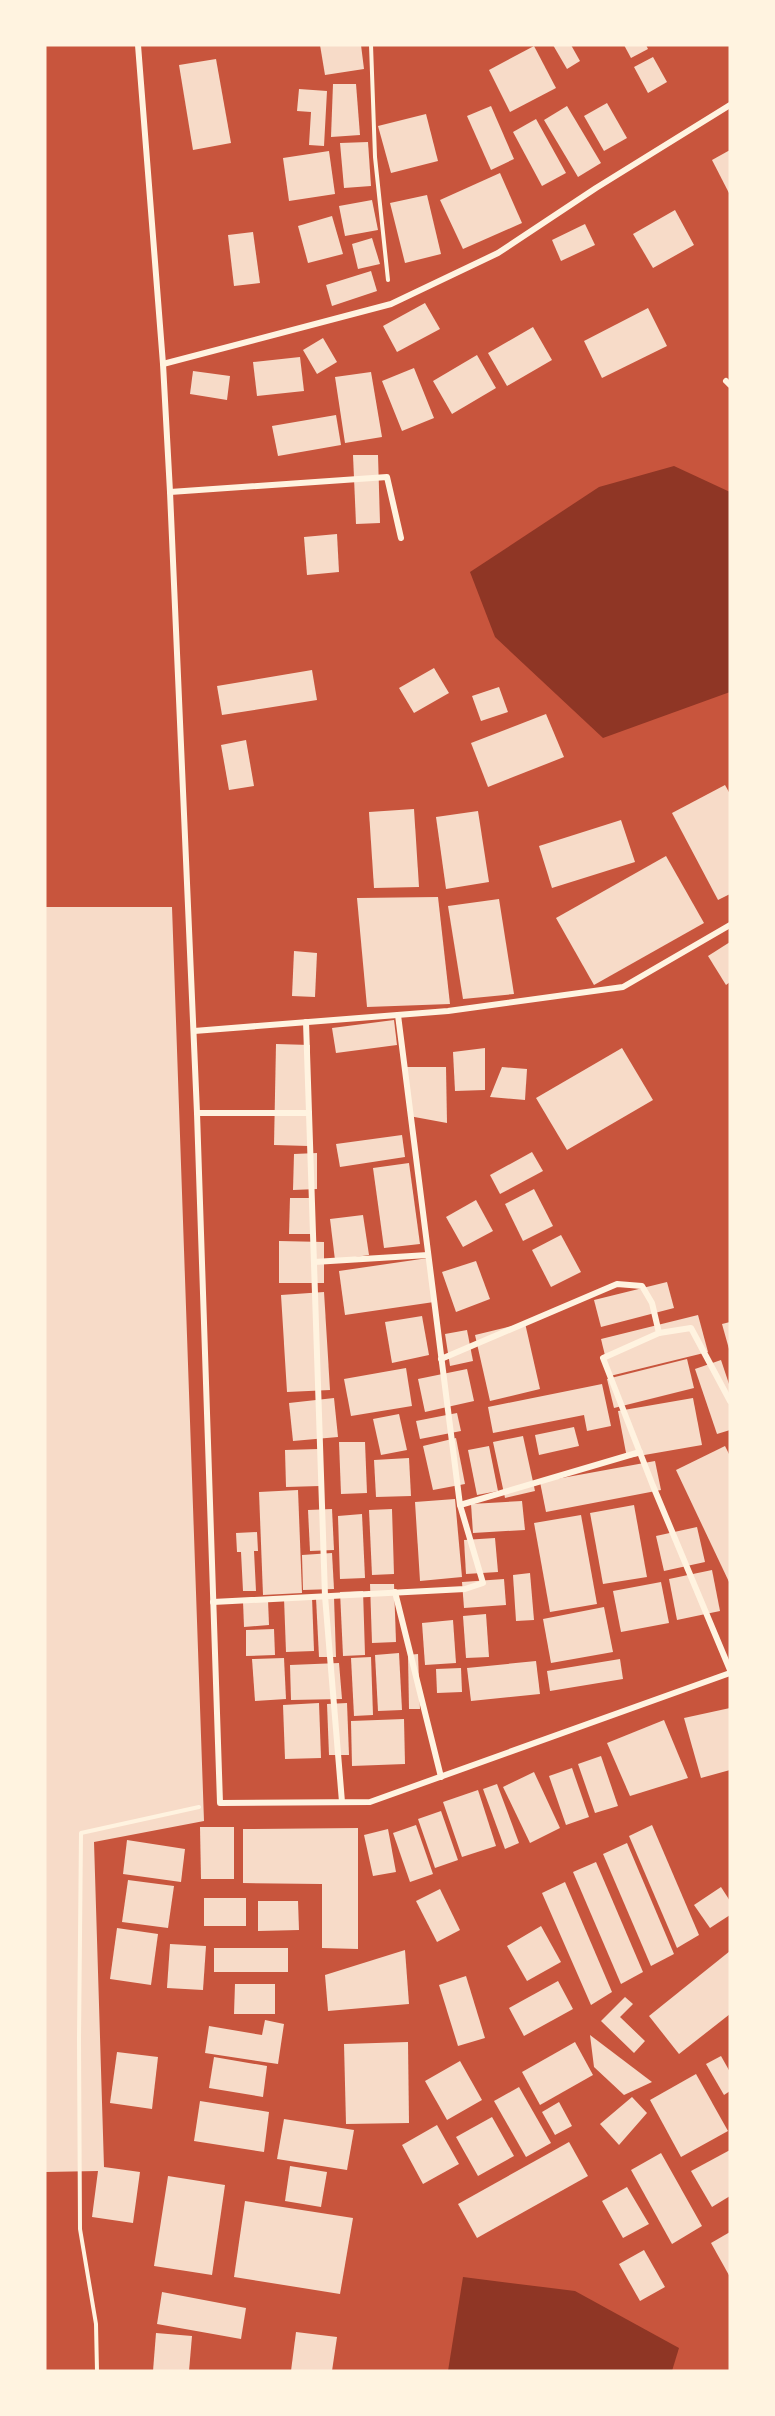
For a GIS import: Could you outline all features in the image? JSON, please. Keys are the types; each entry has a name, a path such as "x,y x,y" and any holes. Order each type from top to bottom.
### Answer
{"street":[{"path":"138,45 163,364 170,492 194,1031 220,1803 370,1802 730,1671 603,1358 659,1333 691,1328 730,1401"},
{"path":"163,364 391,304 498,253 596,188 730,105"},
{"path":"170,492 387,477 401,538"},
{"path":"194,1031 448,1011 623,987 730,925"},
{"path":"213,1602 465,1589 483,1583 460,1505 398,1015"},
{"path":"306,1023 325,1596 342,1802"},
{"path":"197,1113 309,1113"},
{"path":"314,1262 428,1255"},
{"path":"441,1359 617,1284 642,1286 652,1303 659,1333"},
{"path":"460,1505 640,1452"},
{"path":"395,1592 441,1776"}],"path":[{"path":"371,45 375,157 391,304"},
{"path":"97,2371 96,2324 80,2229 81,1833 220,1803"}],"shaded area":[{"path":"674,466 730,492 730,692 603,738 495,637 470,572 599,487"},
{"path":"463,2277 575,2291 679,2348 672,2371 448,2371"}],"building":[{"path":"320,45 361,45 364,69 325,75"},
{"path":"553,45 571,45 580,61 567,69"},
{"path":"624,45 646,45 648,49 631,58"},
{"path":"534,46 556,88 510,112 489,70"},
{"path":"653,57 667,82 648,93 634,67"},
{"path":"216,59 231,143 193,150 179,65"},
{"path":"333,84 356,84 360,135 331,137"},
{"path":"299,89 327,91 324,146 309,145 311,112 297,111"},
{"path":"607,103 627,138 604,151 584,116"},
{"path":"491,106 514,159 491,170 467,116"},
{"path":"567,106 601,163 578,177 544,120"},
{"path":"426,114 438,161 391,173 378,126"},
{"path":"536,119 566,173 542,186 513,132"},
{"path":"368,142 371,186 344,188 340,143"},
{"path":"730,150 730,195 712,160"},
{"path":"329,151 335,194 289,201 283,158"},
{"path":"500,173 522,223 463,249 440,200"},
{"path":"427,195 441,254 405,263 390,203"},
{"path":"372,200 378,230 345,236 339,206"},
{"path":"675,210 694,245 653,268 633,234"},
{"path":"332,216 343,254 308,263 298,226"},
{"path":"585,224 595,245 561,261 552,240"},
{"path":"253,232 260,283 234,286 228,235"},
{"path":"372,238 380,264 358,269 352,244"},
{"path":"371,271 377,291 332,306 326,285"},
{"path":"425,303 440,329 397,352 383,326"},
{"path":"648,308 667,346 602,378 584,341"},
{"path":"533,327 552,360 507,386 488,353"},
{"path":"323,338 337,362 317,374 303,350"},
{"path":"477,355 496,388 452,414 433,381"},
{"path":"300,357 304,391 257,396 253,362"},
{"path":"414,368 434,418 402,431 382,381"},
{"path":"193,371 230,376 227,400 190,394"},
{"path":"371,372 382,437 345,443 335,377"},
{"path":"336,415 341,445 278,456 272,426"},
{"path":"353,455 378,455 380,523 356,524"},
{"path":"337,534 339,572 307,575 304,537"},
{"path":"434,668 449,693 414,713 399,688"},
{"path":"312,670 317,700 222,715 217,686"},
{"path":"499,687 508,712 481,721 472,696"},
{"path":"546,714 564,757 488,787 471,743"},
{"path":"246,740 254,786 229,790 221,745"},
{"path":"725,785 730,794 730,894 718,900 672,813"},
{"path":"414,809 419,887 374,888 369,812"},
{"path":"478,811 489,882 446,889 436,817"},
{"path":"621,820 635,862 552,888 539,846"},
{"path":"666,856 704,923 594,985 556,918"},
{"path":"438,897 450,1004 367,1007 357,898"},
{"path":"499,899 514,994 463,999 448,906"},
{"path":"45,907 172,907 204,1821 94,1842 104,2167 140,2172 133,2223 92,2217 98,2171 45,2172"},
{"path":"730,942 730,982 726,985 708,956"},
{"path":"294,951 317,953 315,997 292,996"},
{"path":"394,1020 397,1045 336,1053 332,1028"},
{"path":"276,1044 310,1045 308,1146 274,1145"},
{"path":"485,1048 485,1090 455,1091 453,1052"},
{"path":"622,1048 653,1100 567,1150 536,1098"},
{"path":"406,1067 446,1067 447,1123 409,1116"},
{"path":"502,1067 527,1069 525,1100 490,1097"},
{"path":"402,1135 405,1157 340,1167 336,1144"},
{"path":"532,1152 543,1171 500,1194 490,1175"},
{"path":"317,1153 317,1189 293,1190 294,1154"},
{"path":"409,1163 420,1244 384,1248 373,1168"},
{"path":"534,1189 553,1226 523,1241 505,1204"},
{"path":"290,1198 313,1198 312,1234 289,1234"},
{"path":"476,1200 493,1231 463,1247 446,1217"},
{"path":"363,1215 369,1255 335,1260 330,1219"},
{"path":"561,1235 581,1272 551,1287 532,1250"},
{"path":"279,1241 324,1242 324,1283 279,1283"},
{"path":"428,1258 434,1302 345,1315 339,1271"},
{"path":"476,1261 490,1299 456,1312 442,1272"},
{"path":"667,1282 674,1308 601,1327 594,1300"},
{"path":"324,1292 330,1390 287,1392 281,1295"},
{"path":"698,1315 708,1352 610,1376 601,1339"},
{"path":"422,1316 429,1355 392,1363 385,1322"},
{"path":"730,1322 730,1349 729,1349 722,1324"},
{"path":"525,1323 540,1389 490,1401 475,1335"},
{"path":"467,1330 473,1361 450,1366 445,1334"},
{"path":"687,1359 694,1388 614,1408 607,1379"},
{"path":"721,1360 730,1387 730,1430 717,1434 695,1369"},
{"path":"406,1368 412,1406 351,1416 344,1379"},
{"path":"467,1369 474,1401 425,1412 418,1379"},
{"path":"602,1384 611,1426 587,1431 584,1415 493,1433 488,1407"},
{"path":"334,1398 338,1437 293,1441 289,1403"},
{"path":"693,1398 702,1445 627,1458 618,1411"},
{"path":"457,1413 461,1431 420,1439 416,1421"},
{"path":"399,1414 407,1450 381,1455 373,1419"},
{"path":"574,1427 579,1446 539,1455 535,1435"},
{"path":"523,1436 535,1491 505,1498 493,1442"},
{"path":"456,1438 465,1484 433,1490 423,1446"},
{"path":"339,1442 365,1442 367,1493 341,1494"},
{"path":"489,1446 498,1491 477,1495 468,1450"},
{"path":"725,1446 730,1456 730,1584 676,1470"},
{"path":"319,1449 320,1486 286,1487 285,1450"},
{"path":"409,1458 411,1496 376,1497 374,1460"},
{"path":"655,1461 661,1490 546,1512 540,1482"},
{"path":"298,1490 302,1593 263,1595 259,1492"},
{"path":"455,1499 462,1577 420,1581 415,1502"},
{"path":"522,1501 525,1530 473,1533 471,1504"},
{"path":"634,1505 647,1577 603,1584 590,1513"},
{"path":"332,1509 334,1550 310,1551 308,1510"},
{"path":"392,1509 394,1574 372,1575 369,1510"},
{"path":"362,1514 365,1578 340,1579 338,1516"},
{"path":"581,1515 597,1604 550,1612 534,1523"},
{"path":"697,1527 705,1562 664,1571 656,1536"},
{"path":"257,1532 258,1551 254,1551 256,1591 243,1591 241,1552 237,1552 236,1533"},
{"path":"495,1538 498,1572 466,1574 464,1540"},
{"path":"332,1553 334,1589 303,1590 302,1555"},
{"path":"712,1570 720,1611 677,1620 669,1579"},
{"path":"530,1573 534,1620 516,1621 513,1575"},
{"path":"504,1579 506,1605 464,1608 462,1582"},
{"path":"661,1582 669,1623 621,1632 613,1591"},
{"path":"370,1584 394,1584 396,1642 372,1643"},
{"path":"363,1591 365,1655 343,1656 340,1592"},
{"path":"312,1597 314,1651 286,1652 284,1598"},
{"path":"334,1597 336,1657 319,1657 316,1598"},
{"path":"268,1600 269,1625 244,1627 243,1601"},
{"path":"604,1607 613,1652 551,1663 543,1619"},
{"path":"486,1614 489,1657 466,1658 463,1616"},
{"path":"453,1620 456,1663 425,1665 422,1623"},
{"path":"274,1629 275,1655 246,1656 246,1630"},
{"path":"399,1653 402,1710 378,1711 375,1655"},
{"path":"418,1654 420,1709 409,1709 408,1655"},
{"path":"371,1657 373,1715 354,1716 351,1658"},
{"path":"284,1658 286,1699 255,1701 252,1659"},
{"path":"620,1659 623,1679 550,1691 547,1671"},
{"path":"536,1661 540,1694 471,1701 467,1668"},
{"path":"339,1663 342,1699 291,1700 290,1665"},
{"path":"461,1668 462,1692 437,1693 436,1669"},
{"path":"319,1703 321,1758 285,1759 283,1705"},
{"path":"347,1703 349,1755 329,1755 327,1704"},
{"path":"730,1708 730,1770 701,1778 684,1718"},
{"path":"404,1719 405,1764 352,1766 351,1721"},
{"path":"664,1720 688,1778 630,1796 607,1743"},
{"path":"601,1756 618,1806 595,1813 578,1764"},
{"path":"572,1768 589,1817 566,1825 549,1776"},
{"path":"534,1772 560,1828 530,1843 503,1787"},
{"path":"497,1784 519,1843 505,1849 483,1789"},
{"path":"478,1790 496,1846 462,1857 443,1802"},
{"path":"441,1811 458,1860 435,1868 418,1819"},
{"path":"416,1825 433,1874 410,1882 393,1833"},
{"path":"652,1825 699,1935 677,1948 629,1836"},
{"path":"200,1827 234,1827 234,1879 201,1879"},
{"path":"358,1828 358,1949 322,1948 322,1884 243,1883 243,1829"},
{"path":"388,1829 396,1872 373,1876 364,1835"},
{"path":"127,1840 185,1849 181,1882 123,1874"},
{"path":"627,1843 674,1954 651,1966 603,1854"},
{"path":"596,1862 643,1972 621,1984 573,1872"},
{"path":"128,1880 174,1886 168,1928 122,1922"},
{"path":"565,1882 612,1992 591,2005 542,1893"},
{"path":"721,1887 730,1901 730,1915 710,1928 694,1905"},
{"path":"440,1889 460,1930 437,1942 416,1901"},
{"path":"204,1898 246,1898 246,1926 204,1926"},
{"path":"258,1901 298,1901 299,1930 258,1931"},
{"path":"541,1926 561,1962 527,1981 507,1946"},
{"path":"117,1928 158,1934 151,1985 110,1979"},
{"path":"170,1944 206,1946 203,1990 167,1988"},
{"path":"214,1948 288,1948 288,1972 214,1972"},
{"path":"405,1950 409,2004 328,2011 325,1975"},
{"path":"730,1951 730,2014 679,2054 649,2016"},
{"path":"466,1976 485,2038 458,2046 439,1985"},
{"path":"558,1981 573,2009 524,2036 509,2008"},
{"path":"235,1984 275,1984 275,2014 234,2014"},
{"path":"625,1997 633,2004 620,2017 645,2041 634,2053 601,2021"},
{"path":"265,2020 284,2024 278,2064 205,2053 209,2026 262,2035"},
{"path":"590,2035 652,2082 624,2095 594,2067"},
{"path":"408,2042 409,2123 346,2124 344,2044"},
{"path":"575,2042 593,2075 540,2105 522,2072"},
{"path":"117,2052 158,2057 152,2109 110,2103"},
{"path":"721,2056 730,2072 730,2091 724,2095 706,2064"},
{"path":"214,2057 267,2066 263,2097 209,2088"},
{"path":"460,2061 482,2100 447,2120 425,2081"},
{"path":"696,2074 728,2131 681,2157 650,2100"},
{"path":"519,2087 551,2143 526,2157 494,2101"},
{"path":"632,2097 647,2113 619,2145 600,2124"},
{"path":"200,2101 269,2112 264,2152 194,2141"},
{"path":"559,2102 572,2126 555,2135 542,2112"},
{"path":"492,2117 514,2156 478,2176 456,2137"},
{"path":"284,2119 354,2130 347,2170 277,2159"},
{"path":"437,2125 459,2164 423,2184 402,2145"},
{"path":"569,2142 588,2176 477,2238 458,2204"},
{"path":"730,2150 730,2196 712,2207 691,2171"},
{"path":"661,2153 702,2226 672,2244 631,2170"},
{"path":"290,2166 327,2172 321,2207 285,2201"},
{"path":"168,2176 225,2185 212,2275 154,2266"},
{"path":"627,2187 649,2224 623,2238 602,2201"},
{"path":"245,2201 353,2218 340,2294 234,2277"},
{"path":"730,2232 730,2277 711,2243"},
{"path":"644,2250 665,2287 640,2301 619,2264"},
{"path":"162,2292 246,2308 241,2339 157,2324"},
{"path":"296,2332 337,2337 332,2371 291,2371"},
{"path":"156,2333 192,2336 189,2371 153,2371"}]}
